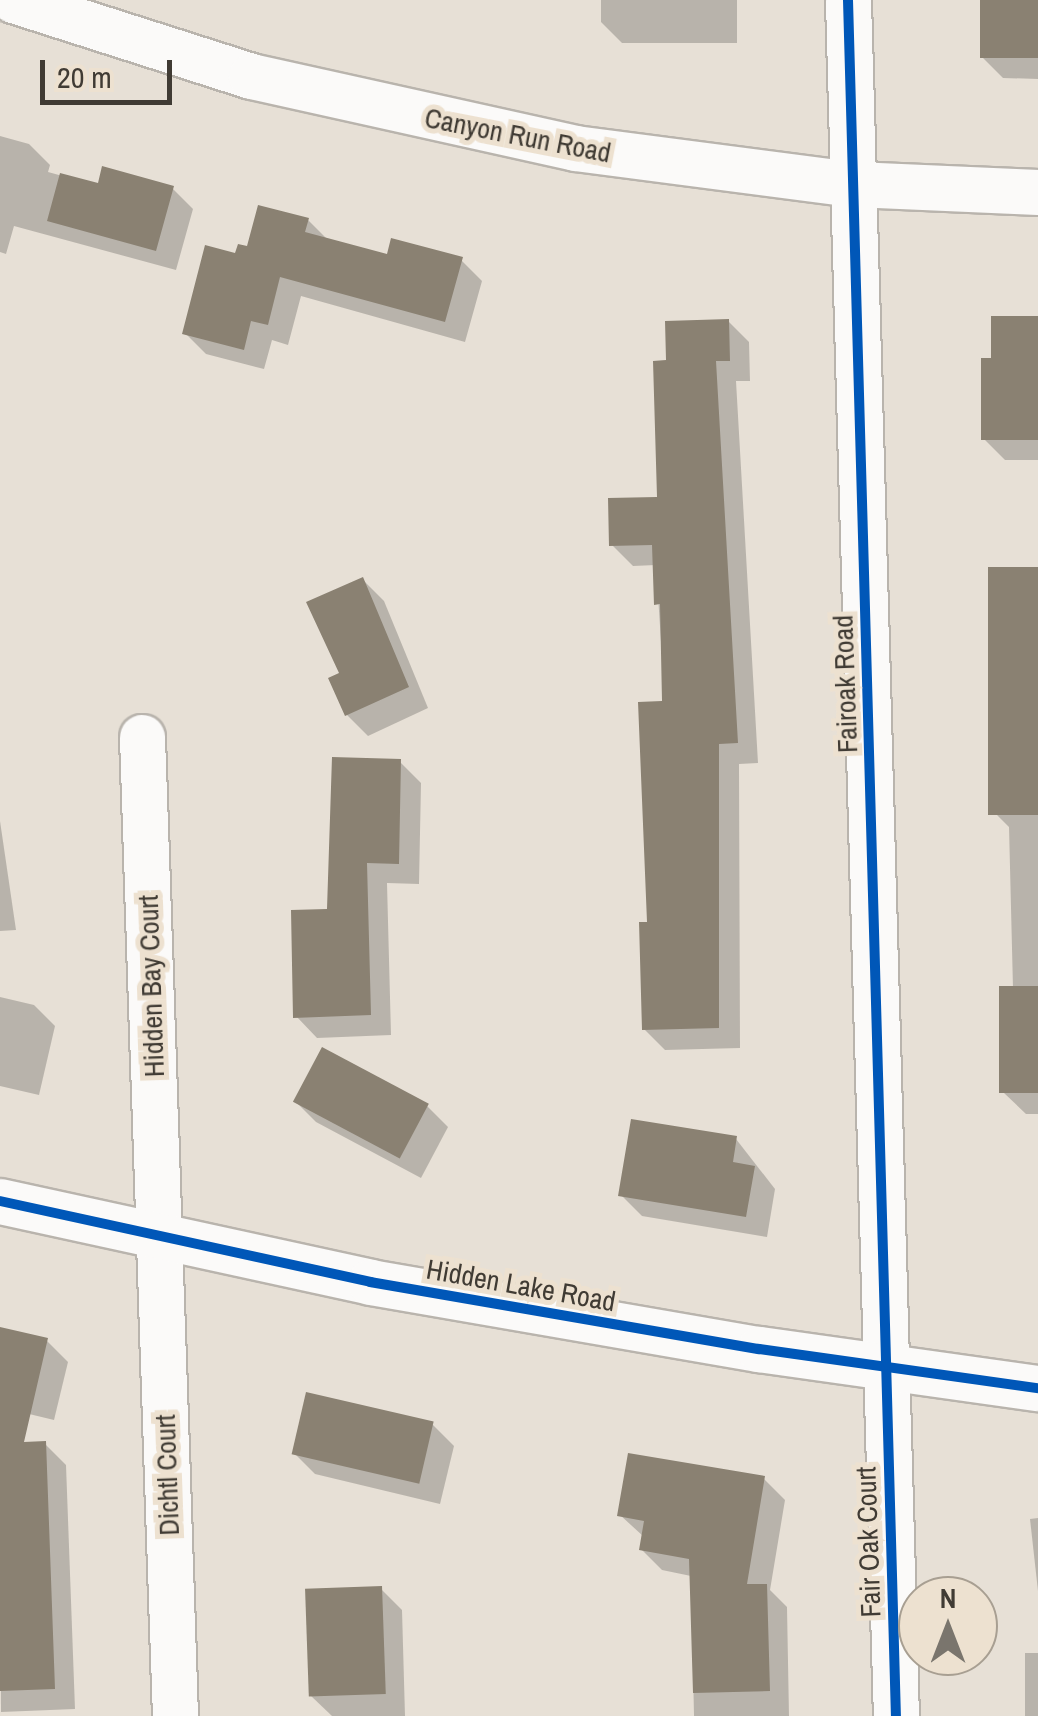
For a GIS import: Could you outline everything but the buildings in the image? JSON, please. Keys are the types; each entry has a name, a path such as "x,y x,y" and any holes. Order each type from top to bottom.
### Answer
{"street":[{"name":"Canyon Run Road","path":"14,0 133,20 378,108 575,148 854,184 1038,192"},
{"name":"Fairoak Road","path":"848,0 886,1368"},
{"name":"Hidden Bay Court","path":"142,737 159,1235"},
{"name":"Hidden Lake Road","path":"0,1201 370,1282 886,1368 1038,1388"},
{"name":"Dichtl Court","path":"159,1235 174,1716"},
{"name":"Fair Oak Court","path":"886,1368 896,1716"}],"cycle path":[{"path":"848,0 896,1716"},
{"path":"0,1201 370,1282 759,1349 1038,1388"}]}
